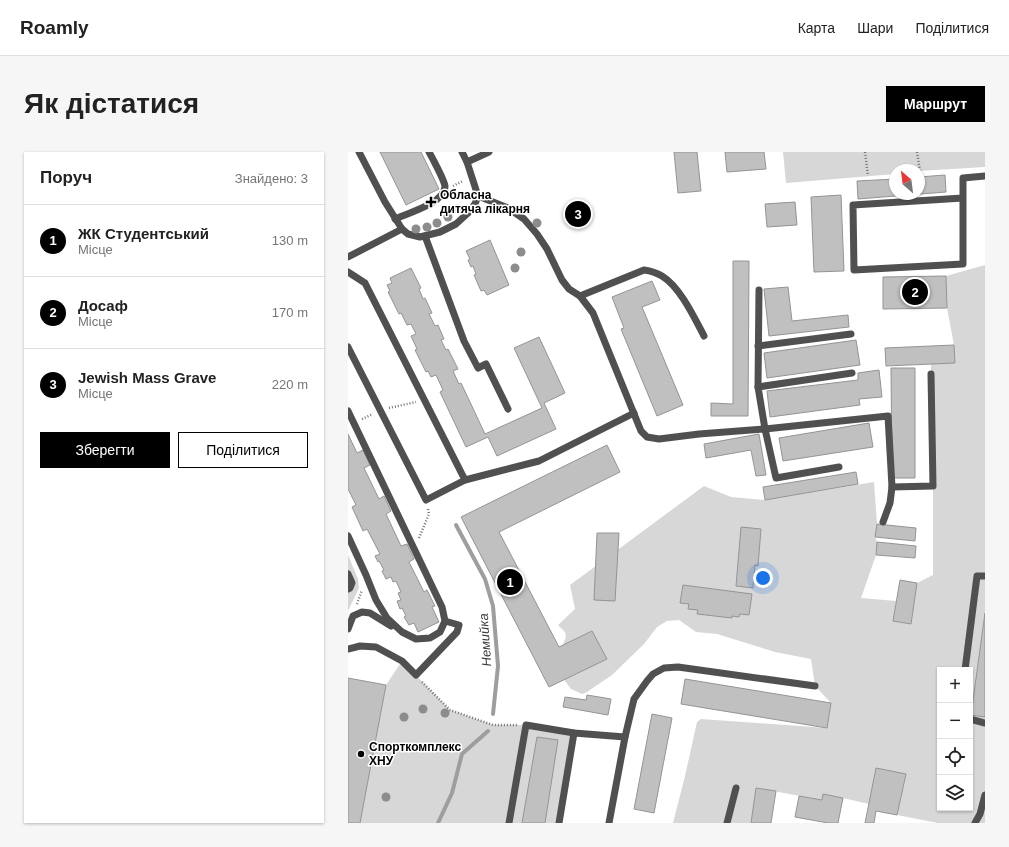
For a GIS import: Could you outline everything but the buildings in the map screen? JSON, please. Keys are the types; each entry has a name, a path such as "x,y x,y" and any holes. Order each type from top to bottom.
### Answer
{"lane":[{"path":"359,152 385,202 402,229 408,234 420,237 440,232 456,224 475,204 478,196 467,162 462,152"},
{"path":"396,219 427,206 444,191 445,184 430,152"},
{"path":"467,162 489,152"},
{"path":"963,198 853,205 854,270 963,264 963,198 963,178 985,176"},
{"path":"478,196 508,208 524,219 547,249 562,280 569,290 580,296 594,313 641,431 647,437 659,439 888,416 892,487 890,503 883,522"},
{"path":"348,257 402,229"},
{"path":"425,236 464,341 478,368 486,364 508,409"},
{"path":"580,296 644,270 655,272 664,277 674,286 688,307 704,336"},
{"path":"348,272 366,283 465,480"},
{"path":"759,290 758,387 765,429 776,478 840,467"},
{"path":"758,346 851,334"},
{"path":"348,347 426,500 465,480 539,461 634,414"},
{"path":"758,387 852,373"},
{"path":"892,487 933,486 931,374"},
{"path":"348,410 442,607 445,621 440,632 430,638 416,639 370,613 362,612 353,616 348,629"},
{"path":"348,536 376,600 387,618 402,632"},
{"path":"348,574 352,582 350,588 348,589"},
{"path":"965,667 977,576 985,576"},
{"path":"348,648 360,646 376,647 402,661 416,675 457,632 459,625 445,621"},
{"path":"610,823 625,737 634,699 646,681 653,674 664,668 678,667 815,686"},
{"path":"973,720 985,723"},
{"path":"509,823 526,725 574,733 625,737"},
{"path":"558,823 574,733"},
{"path":"727,823 736,788"},
{"path":"975,823 980,814 985,795"}],"path":[{"path":"865,152 868,176"},
{"path":"917,152 919,164"},
{"path":"444,191 472,176"},
{"path":"415,550 428,514 426,500"},
{"path":"353,616 366,575"},
{"path":"416,675 450,710 493,725 526,725"}],"shaded area":[{"path":"783,152 985,152 985,167 925,171 925,164 889,164 889,174 786,183"},
{"path":"985,265 985,613 973,700 973,667 937,667 937,811 973,811 973,715 985,717 985,823 938,823 897,815 906,774 869,804 823,794 822,800 756,788 751,823 673,823 697,722 701,719 827,728 831,703 815,686 811,659 775,652 717,634 696,632 679,620 667,621 657,627 644,644 612,675 582,694 571,689 556,669 560,652 566,637 565,632 558,625 575,609 570,585 704,486 731,497 765,500 874,482 877,524 875,537 877,542 876,555 861,598 896,601 893,621 911,624 917,583 933,575 931,364 955,362 954,345 947,308 946,276"},
{"path":"348,555 358,579 359,588 348,611"},
{"path":"402,661 450,710 493,725 526,725 574,733 559,823 360,823 386,685"}],"waterway":[{"name":"Немийка","path":"456,525 485,579 493,606 498,666 493,714"},
{"name":"Немийка","path":"438,823 452,793 462,754 488,731"}],"place":[{"name":"Обласна дитяча лікарня","path":"431,202"},
{"name":"Jewish Mass Grave","path":"578,214"},
{"name":"Досаф","path":"915,292"},
{"name":"ЖК Студентський","path":"510,582"},
{"name":"Спорткомплекс ХНУ","path":"361,754"}]}
